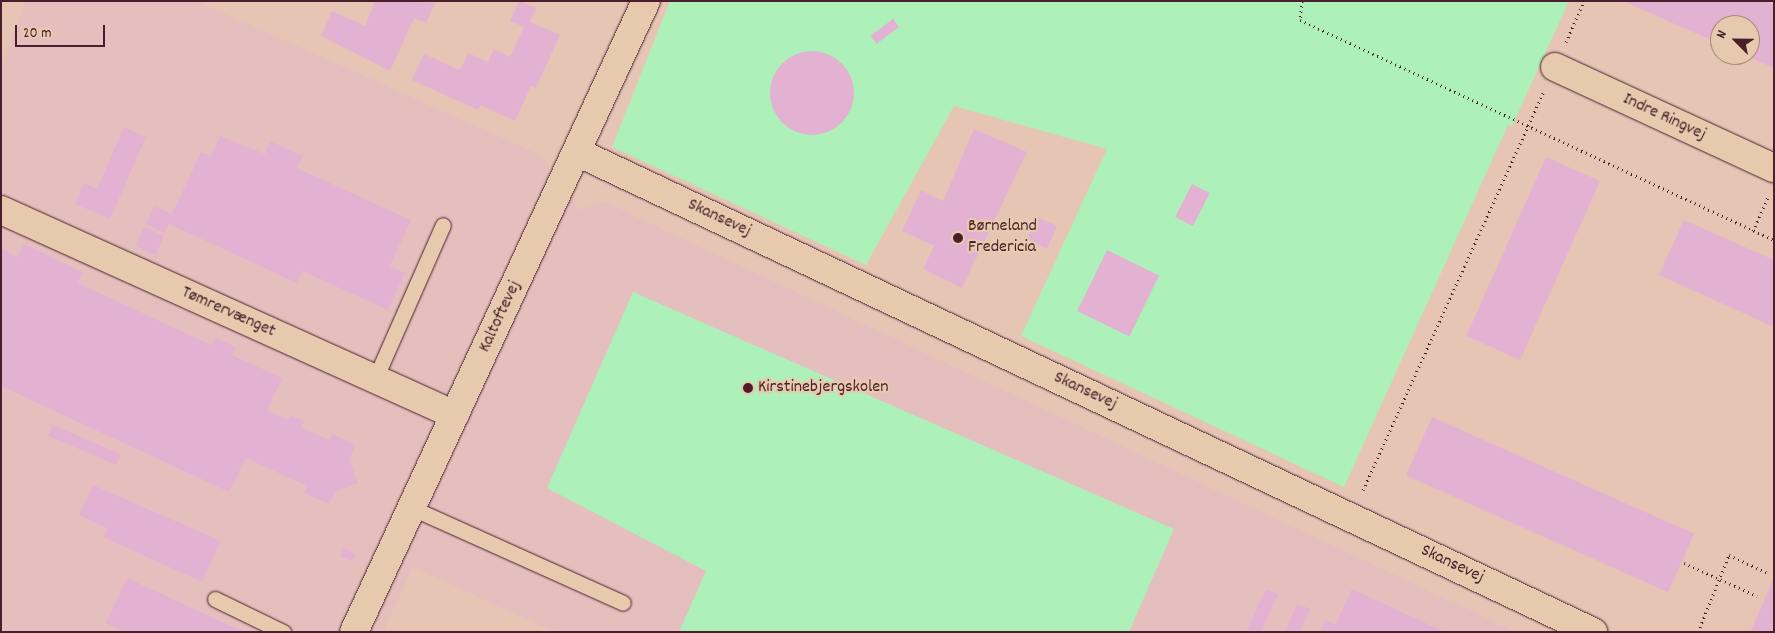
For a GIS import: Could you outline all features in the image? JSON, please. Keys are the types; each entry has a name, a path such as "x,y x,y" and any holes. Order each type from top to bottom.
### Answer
{"street":[{"name":"Kaltoftevej","path":"354,632 577,152 637,4"},
{"name":"Indre Ringvej","path":"1555,67 1772,179"},
{"name":"Skansevej","path":"577,152 1593,632"},
{"name":"Tømrervænget","path":"1,210 455,415"}],"lane":[{"path":"375,379 443,225"},
{"path":"412,508 624,603"},
{"path":"215,599 283,632"}],"path":[{"path":"1302,1 1300,20 1527,128 1774,240"},
{"path":"1351,517 1584,1"},
{"path":"1753,231 1772,179"},
{"path":"1698,632 1729,555 1768,573"},
{"path":"1684,563 1758,596"}],"shaded area":[{"path":"26,1 197,1 542,156 579,210 605,202 1516,632 555,632 413,567 383,632 1,632 1,66"}],"green space":[{"path":"670,1 1569,1 1512,126 1508,125 1344,487 1021,336 1107,149 954,106 866,265 612,147"},
{"path":"633,292 1174,529 1129,632 679,632 706,571 547,488"}],"building":[{"path":"375,1 435,3 426,23 414,18 390,71 321,36 332,11 365,26"},
{"path":"519,1 536,8 530,22 560,35 536,88 531,86 515,121 481,105 478,110 412,80 424,54 460,70 468,53 488,62 494,49 510,57 524,27 510,21"},
{"path":"1623,1 1766,1 1774,5 1774,68 1760,62 1760,15 1710,15 1710,40"},
{"path":"893,19 899,27 877,44 871,36"},
{"path":"812,51 828,54 842,63 851,77 854,93 851,109 842,123 828,132 812,135 796,132 782,123 773,109 770,93 773,77 782,63 796,54"},
{"path":"124,127 146,137 110,219 75,204 84,183 97,189"},
{"path":"974,129 1027,152 962,288 923,269 934,246 902,231 921,190 943,201"},
{"path":"220,136 265,154 270,141 303,156 297,168 411,220 390,266 405,273 388,310 302,271 297,283 169,224 165,233 146,224 154,206 172,214 201,152 211,156"},
{"path":"1546,157 1600,181 1520,360 1466,336"},
{"path":"1192,184 1210,193 1193,226 1175,217"},
{"path":"1037,217 1057,226 1047,249 1027,240"},
{"path":"1684,220 1774,260 1774,327 1659,275"},
{"path":"144,227 164,236 156,255 135,246"},
{"path":"24,244 83,272 78,283 211,345 215,338 236,347 232,355 282,378 267,410 288,420 291,416 304,421 301,427 329,440 332,434 356,445 349,459 358,483 335,492 329,504 304,493 307,486 246,458 229,492 1,386 1,249 18,257"},
{"path":"1107,250 1159,275 1129,337 1077,311"},
{"path":"1432,417 1694,534 1668,592 1406,475"},
{"path":"53,425 121,454 116,465 48,436"},
{"path":"93,485 221,541 202,582 103,537 107,528 79,515"},
{"path":"344,548 356,554 353,561 340,556"},
{"path":"127,578 244,632 125,632 106,623"},
{"path":"1774,578 1774,632 1755,632 1751,630"},
{"path":"1266,589 1278,594 1261,632 1246,632"},
{"path":"1352,589 1445,632 1320,632 1325,620 1335,625"},
{"path":"1297,604 1310,609 1300,632 1285,632"}],"place":[{"name":"Børneland Fredericia","path":"958,238"},
{"name":"Kirstinebjergskolen","path":"748,388"}]}
